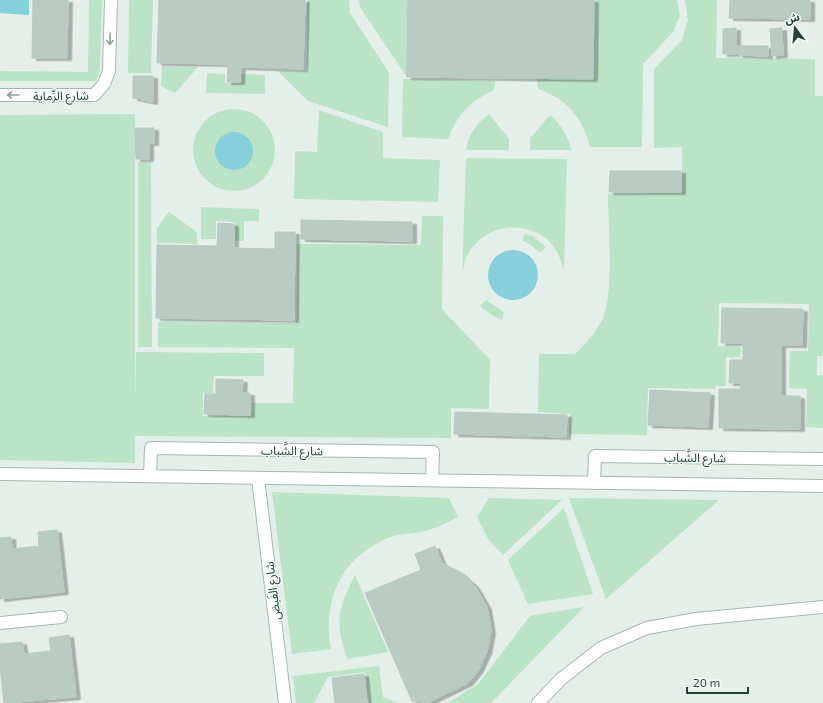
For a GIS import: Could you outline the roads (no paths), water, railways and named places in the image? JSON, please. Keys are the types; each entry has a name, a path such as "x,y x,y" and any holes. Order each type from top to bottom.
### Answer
{"street":[{"name":"شارع الرِّماية","path":"0,95 94,95 104,84 109,71 111,0"},
{"name":"شارع الشَّباب","path":"150,476 151,448 433,452 432,480"},
{"name":"شارع الشَّباب","path":"594,483 595,456 823,459"},
{"path":"0,474 823,486"},
{"name":"شارع الفَيض","path":"258,478 285,703"},
{"path":"538,703 561,679 601,648 647,628 696,619 823,607"},
{"path":"0,623 61,616"}],"water":[{"path":"0,0 29,0 29,15 0,13"},
{"path":"230,132 238,132 248,137 252,144 252,158 248,165 238,170 230,170 220,165 218,162 215,155 215,147 220,137 223,135"},
{"path":"513,250 522,252 531,257 536,266 538,275 536,284 531,293 522,298 513,300 504,298 495,293 490,284 488,275 490,266 495,257 504,252"}]}
